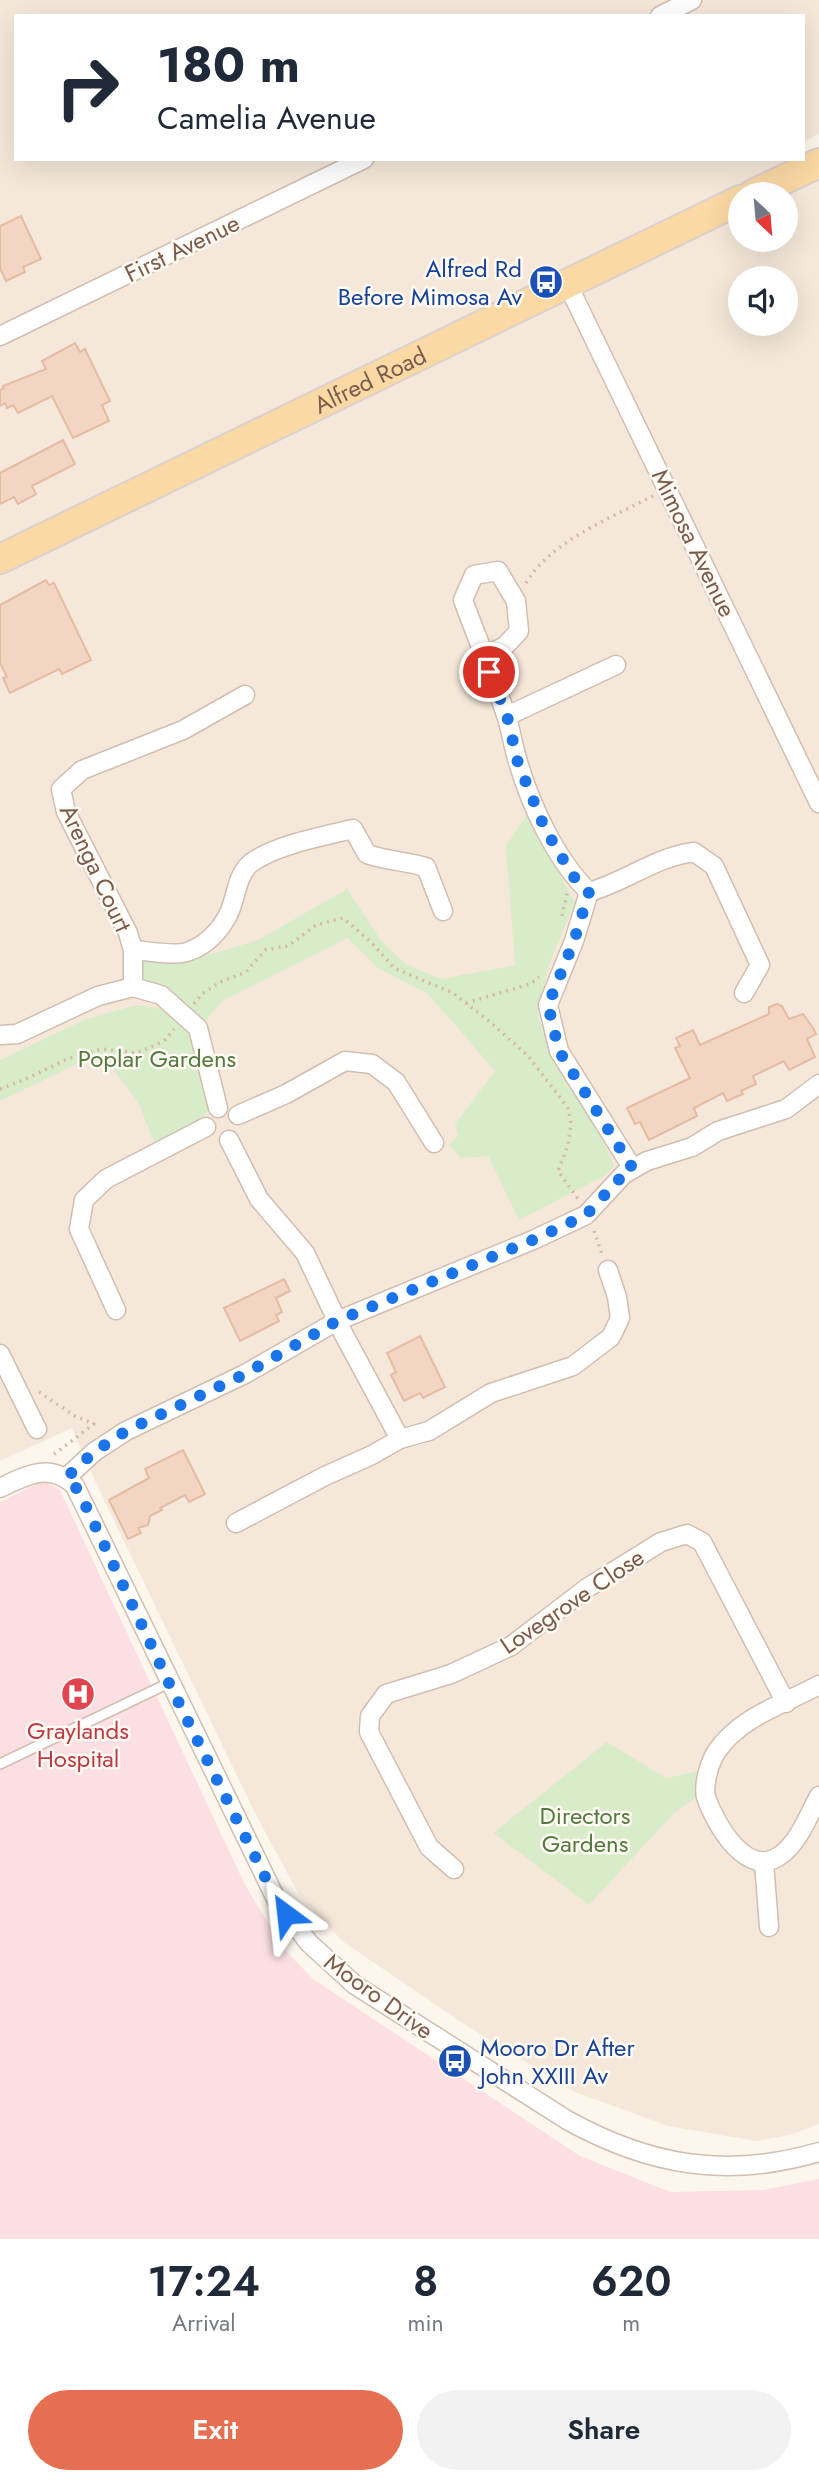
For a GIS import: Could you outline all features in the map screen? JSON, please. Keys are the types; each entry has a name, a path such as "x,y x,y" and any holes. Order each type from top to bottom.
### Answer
{"main road":[{"path":"779,182 819,163"},
{"name":"Alfred Road","path":"0,559 728,206"}],"street":[{"path":"664,14 692,0"},
{"name":"First Avenue","path":"0,336 360,161"},
{"name":"Mimosa Avenue","path":"567,283 813,776 819,803"},
{"path":"484,657 505,646 519,631 516,601 498,571 474,575 463,600 484,657 507,716 518,763 540,818 573,876 589,892"},
{"path":"507,716 616,665"},
{"name":"Arenga Court","path":"133,987 133,950 128,933 66,812 61,789 82,770 183,730 245,695"},
{"path":"133,950 186,952 209,939 224,923 233,905 238,883 250,864 291,844 353,829 367,854 387,861 411,862 426,867 443,911"},
{"path":"589,892 606,887 673,855 694,852 714,866 760,965 744,993"},
{"path":"589,892 574,941 548,1005 559,1051 633,1169"},
{"path":"0,1035 17,1034 98,996 133,987 161,995 198,1028 218,1108"},
{"path":"238,1115 286,1094 345,1061 372,1064 396,1082 434,1143"},
{"path":"0,1488 36,1473 50,1472 66,1478 94,1452 126,1431 245,1374 337,1321 533,1240 586,1215 624,1174 647,1161 692,1147 718,1131 786,1109 819,1084"},
{"path":"218,1108 230,1108 238,1115 240,1127 235,1137 229,1140 218,1140 208,1133 206,1127 209,1115 218,1108"},
{"path":"116,1310 79,1229 85,1200 106,1179 206,1127"},
{"path":"229,1140 259,1199 305,1253 337,1321 400,1439"},
{"path":"236,1523 400,1439 429,1431 491,1393 573,1366 611,1337 620,1318 617,1297 608,1270"},
{"path":"0,1354 37,1429"},
{"name":"Mooro Drive","path":"66,1478 82,1498 169,1683 278,1903 309,1943 355,1985 567,2120 594,2136 620,2146 687,2165 723,2168 767,2165 819,2152"},
{"name":"Lovegrove Close","path":"454,1869 429,1847 369,1732 370,1716 386,1694 451,1674 511,1646 587,1588 662,1542 687,1534 702,1542 786,1703"},
{"path":"819,1685 743,1724 716,1752 705,1783 706,1795 728,1840 750,1859 764,1862 780,1856 795,1842 819,1796"},
{"path":"764,1862 769,1927"}],"lane":[{"path":"0,1765 169,1683"}],"path":[{"path":"516,601 534,570 559,548 668,489"},
{"path":"561,925 573,876"},
{"path":"0,1089 66,1059 102,1049 136,1054 164,1041 202,994 220,982 246,972 265,950 288,946 316,925 343,918 370,941 394,968 453,993 466,1003 529,1057 568,1108 571,1123 568,1145 558,1171 571,1187 591,1223 608,1270"},
{"path":"466,1003 530,984 545,973"},
{"path":"9,1371 75,1416 94,1424 46,1460 66,1478"}],"shaded area":[{"path":"0,0 819,0 819,134 805,141 805,14 14,14 14,161 805,161 805,151 819,179 819,2124 790,2135 756,2141 668,2126 575,2092 467,2026 342,1941 299,1895 254,1811 72,1428 0,1461"},
{"name":"Graylands Hospital","path":"43,1481 60,1490 245,1885 284,1949 313,1979 580,2156 670,2192 763,2190 819,2179 819,2239 0,2239 0,1502"}],"green space":[{"path":"527,814 575,902 549,965 538,1014 549,1049 598,1127 614,1166 606,1175 519,1220 488,1156 461,1158 449,1145 458,1136 455,1124 495,1071 428,994 378,968 348,938 222,1001 205,1021 170,991 140,983 141,958 186,962 258,940 347,889 382,942 406,964 441,979 515,965 506,846"},
{"name":"Poplar Gardens","path":"136,1005 165,1009 192,1032 216,1100 199,1123 154,1142 139,1104 108,1062 81,1062 0,1101 0,1060 86,1019"},
{"name":"Directors Gardens","path":"607,1742 666,1778 699,1771 697,1797 675,1812 589,1905 493,1833"}],"building":[{"path":"21,216 41,259 23,267 25,272 6,281 0,268 0,226"},
{"path":"75,343 80,352 85,349 110,401 102,405 109,421 73,438 52,396 18,413 13,405 7,408 5,403 0,406 0,390 3,386 46,369 42,361"},
{"path":"63,440 75,464 32,486 36,494 18,504 14,497 0,504 0,473"},
{"path":"46,580 49,585 54,583 91,660 62,674 59,669 10,693 3,678 7,677 0,663 0,605"},
{"path":"777,1004 782,1006 789,1019 803,1014 816,1034 807,1039 815,1057 789,1070 784,1061 753,1076 756,1084 741,1091 743,1094 727,1101 723,1093 694,1108 697,1116 649,1140 640,1122 635,1124 627,1108 690,1078 675,1048 680,1046 676,1038 693,1030 700,1045 769,1014 769,1007"},
{"path":"284,1279 290,1291 276,1298 282,1312 276,1315 279,1321 240,1341 224,1308"},
{"path":"420,1336 445,1387 423,1398 420,1393 404,1401 391,1375 396,1372 387,1353"},
{"path":"183,1450 205,1494 189,1502 185,1495 160,1508 162,1510 150,1516 148,1525 138,1528 141,1533 128,1539 109,1500 149,1478 145,1469"}],"place":[{"name":"Alfred Rd Before Mimosa Av","path":"546,282"},
{"name":"Graylands Hospital","path":"78,1694"},
{"name":"Mooro Dr After John XXIII Av","path":"455,2061"}],"route":[{"path":"286,1914 278,1903 169,1683 82,1498 66,1478 94,1452 126,1431 245,1374 337,1321 533,1240 586,1215 624,1174 633,1169 559,1051 548,1005 574,941 589,892 573,876 545,829 518,763 507,716 489,672"}]}
